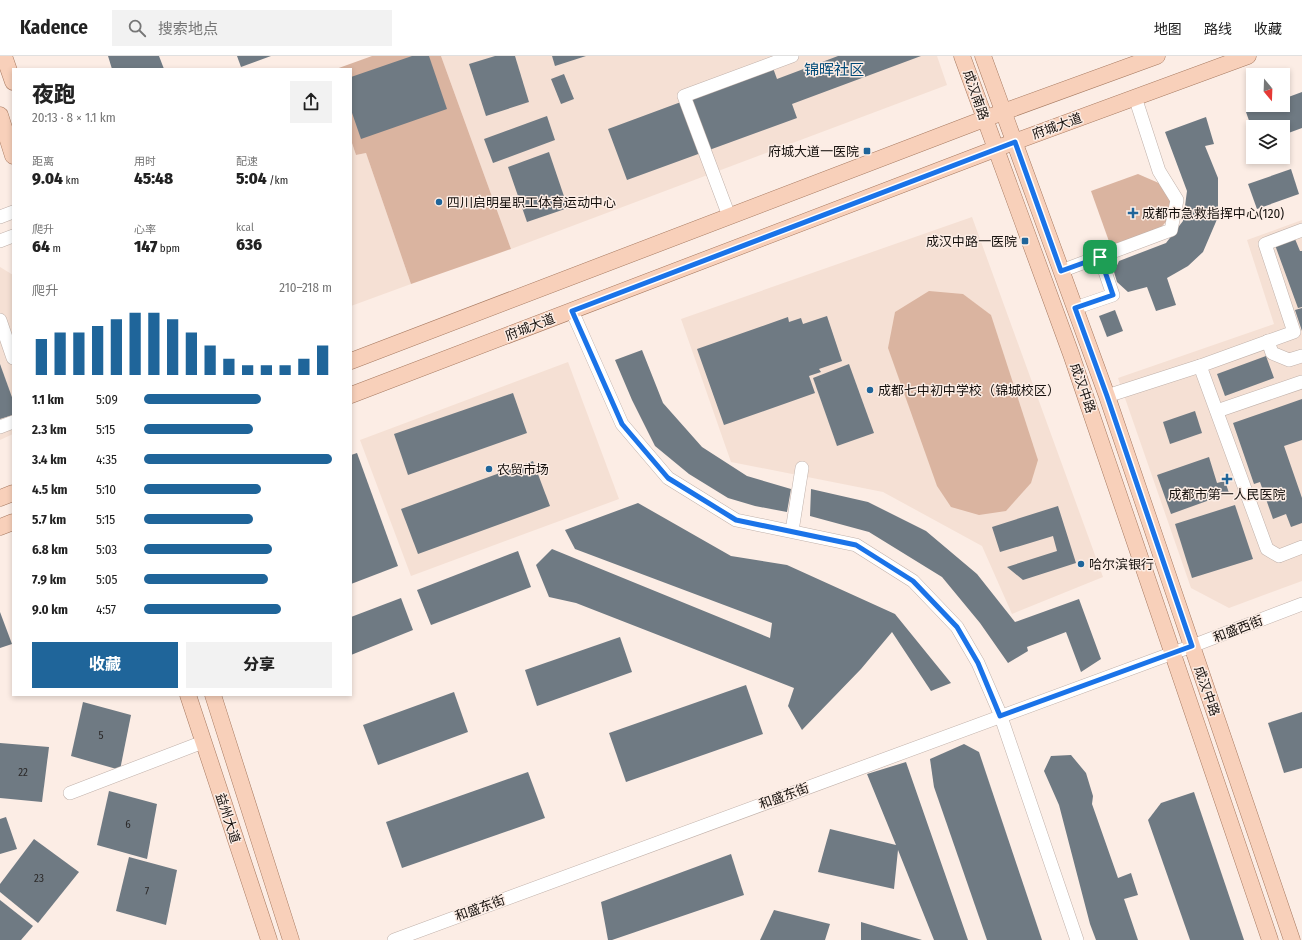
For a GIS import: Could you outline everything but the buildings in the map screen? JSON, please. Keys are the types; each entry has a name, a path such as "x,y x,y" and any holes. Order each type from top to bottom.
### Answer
{"main road":[{"path":"4,56 12,79"},
{"name":"成汉南路","path":"962,56 990,134"},
{"name":"成汉南路","path":"983,56 1006,119"},
{"path":"352,361 984,119 1006,119 1157,56"},
{"name":"府城大道","path":"352,395 995,149 1248,56"},
{"path":"0,116 12,153"},
{"name":"成汉中路","path":"1006,119 1107,396 1292,940"},
{"name":"成汉中路","path":"990,134 1071,354 1270,940"},
{"path":"0,498 12,493"},
{"path":"0,527 12,522"},
{"name":"益州大道","path":"188,696 269,940"},
{"name":"益州大道","path":"213,696 291,940"}],"street":[{"path":"729,216 684,96 792,56"},
{"path":"1061,271 1171,230 1177,200 1159,171 1135,97"},
{"path":"0,217 12,212"},
{"path":"1107,396 1200,366 1294,332 1265,244 1302,230"},
{"path":"0,241 12,236"},
{"path":"1075,308 1113,295 1100,257"},
{"path":"572,311 622,424 668,478 736,520 856,545 913,581 957,627 978,663 1001,716 1076,940"},
{"path":"0,320 12,355"},
{"path":"1268,341 1272,353 1289,360 1302,356"},
{"path":"1200,366 1267,549 1279,556 1302,547"},
{"path":"1217,411 1302,382"},
{"path":"0,427 12,422"},
{"path":"792,532 802,468"},
{"name":"和盛西街","path":"1173,652 1302,604"},
{"name":"和盛东街","path":"394,940 1173,652"},
{"path":"70,793 203,742"}],"shaded area":[{"name":"四川启明星职工体育运动中心","path":"372,56 441,56 511,249 411,284 366,153 356,155 352,143 352,68 339,68"},
{"path":"441,56 937,56 947,85 511,249"},
{"path":"352,143 356,155 366,153 411,284 352,306"},
{"path":"1138,174 1161,184 1171,201 1170,217 1158,231 1111,247 1091,191"},
{"name":"成都七中初中学校（锦城校区）","path":"972,217 1103,577 1012,614 982,546 883,492 731,462 681,319"},
{"name":"成都市第一人民医院","path":"1302,220 1302,581 1229,608 1191,588 1118,378 1274,324 1247,240"},
{"path":"0,267 12,274 12,434 0,440"},
{"path":"929,291 963,294 991,315 1038,460 1031,483 1006,511 979,515 951,507 937,486 888,348 895,312"},
{"name":"农贸市场","path":"568,362 619,499 411,576 360,440"}],"place":[{"name":"府城大道一医院","path":"867,151"},
{"name":"四川启明星职工体育运动中心","path":"439,202"},
{"name":"成都市急救指挥中心(120)","path":"1133,213"},
{"name":"成汉中路一医院","path":"1025,241"},
{"name":"成都七中初中学校（锦城校区）","path":"870,390"},
{"name":"农贸市场","path":"489,469"},
{"name":"成都市第一人民医院","path":"1227,479"},
{"name":"哈尔滨银行","path":"1081,564"}],"district":[{"name":"锦晖社区","path":"834,70"}],"route":[{"path":"1015,142 1061,271 1100,257 1113,295 1075,308 1107,396 1192,646 1000,716 978,663 957,627 913,581 856,545 736,520 668,478 622,424 572,311 1015,142"}]}
